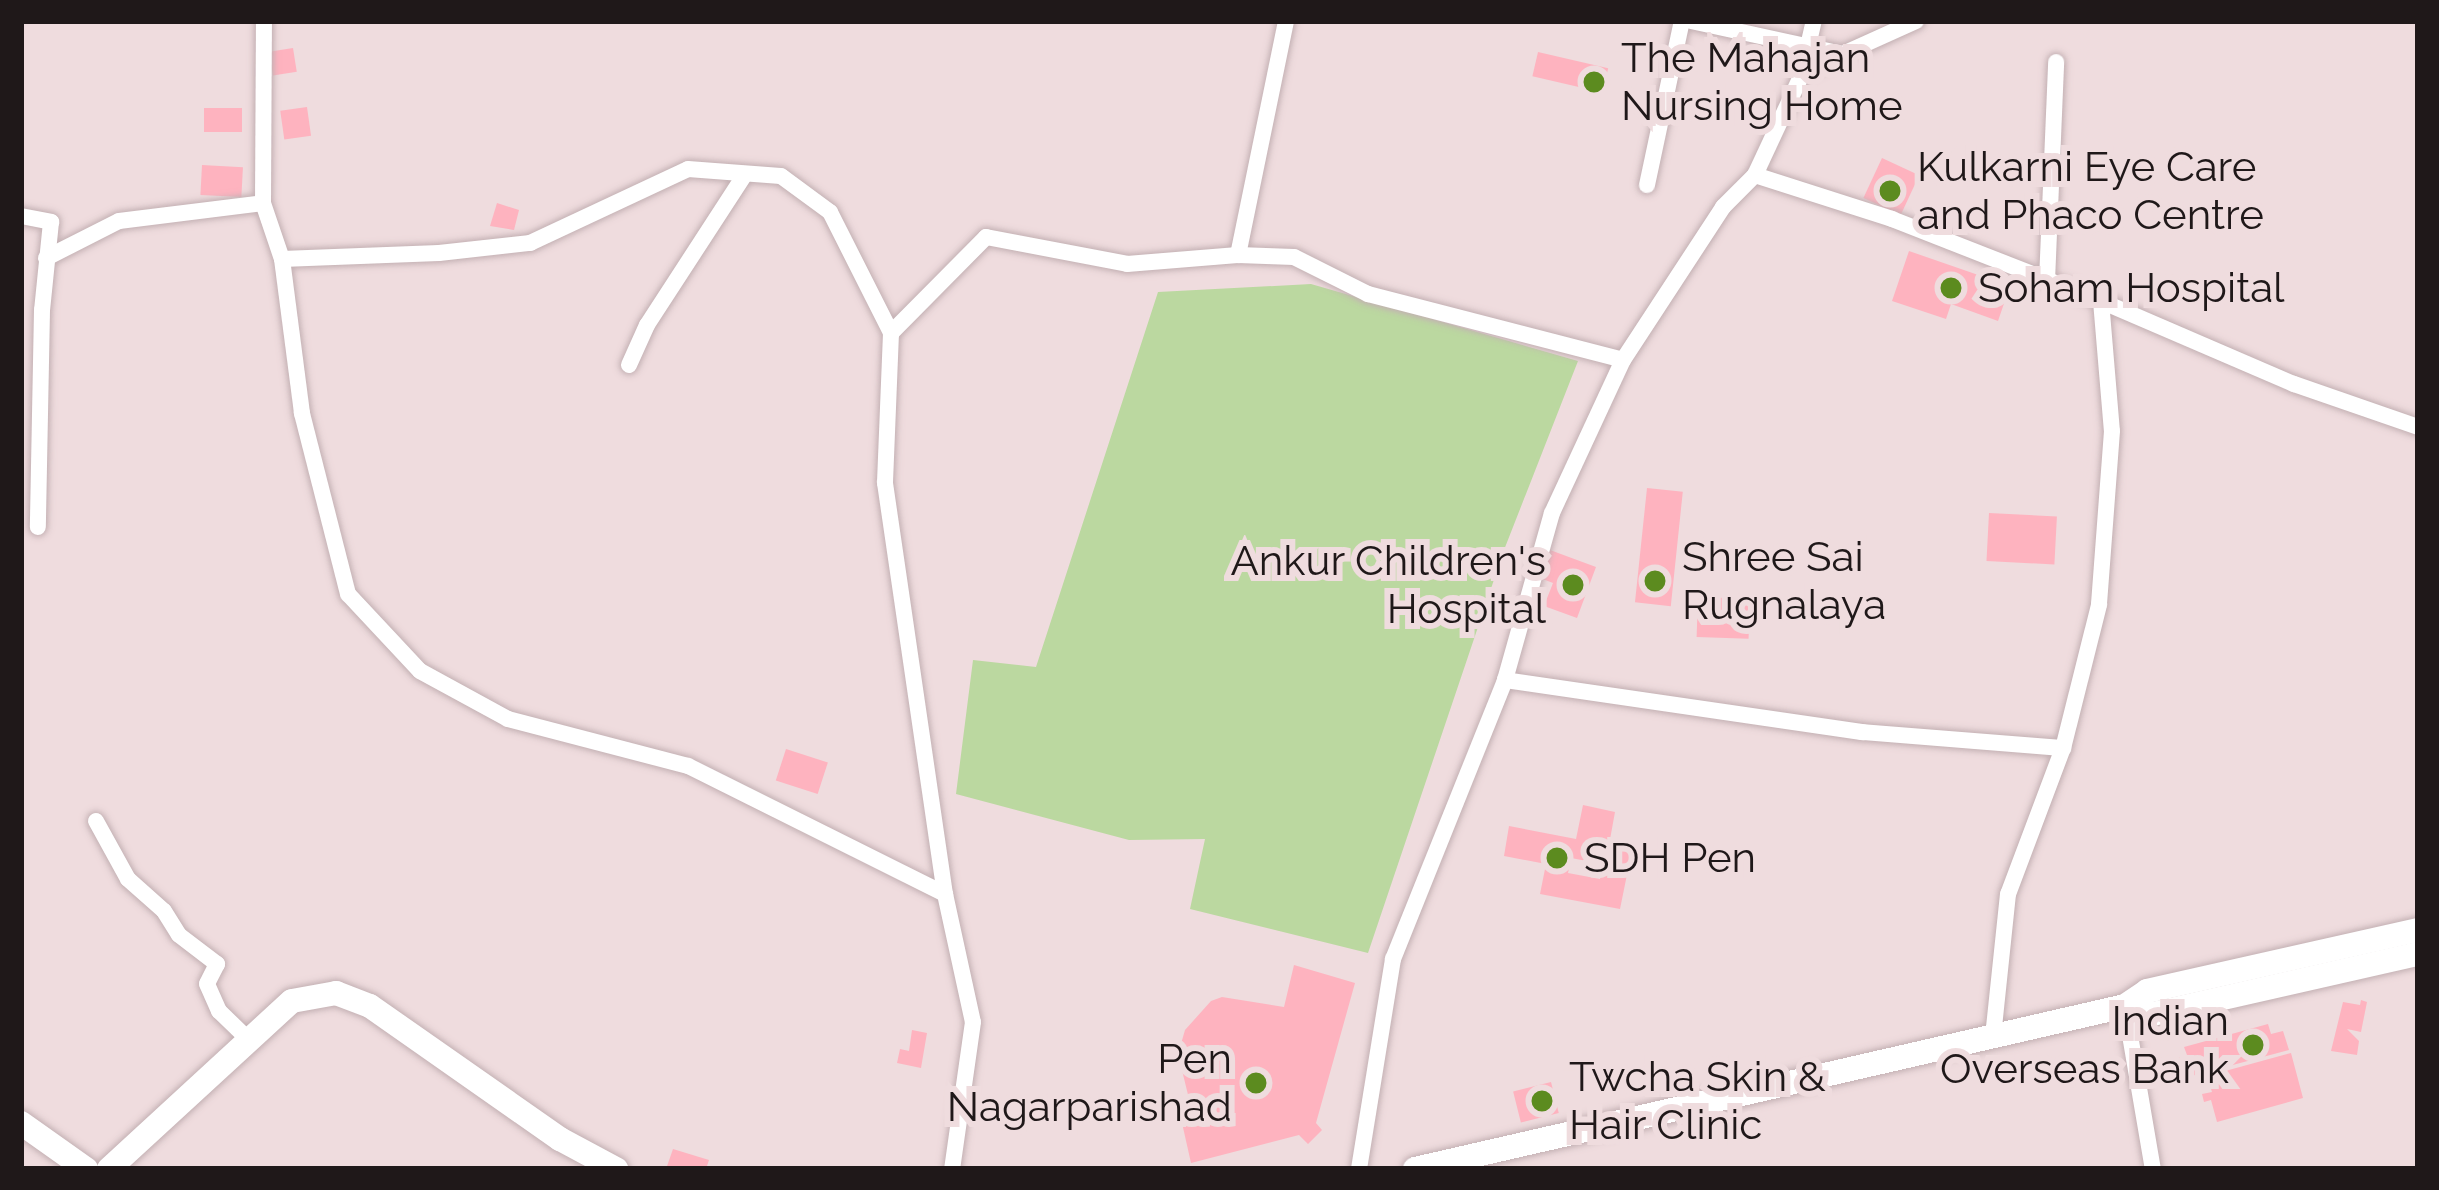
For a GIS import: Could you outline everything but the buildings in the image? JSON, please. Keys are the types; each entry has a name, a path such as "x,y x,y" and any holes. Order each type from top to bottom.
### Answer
{"main road":[{"path":"1414,1169 2125,1006 2147,991 2418,930"},
{"path":"2125,1006 2152,1014 2418,954"},
{"path":"118,1167 292,1000 336,993 370,1006 560,1138 616,1169"},
{"path":"21,1123 86,1169"}],"street":[{"path":"264,21 263,203 282,259 302,413 348,594 419,671 508,719 688,766 945,894"},
{"path":"1238,255 1286,21"},
{"path":"1647,185 1686,21 1843,54"},
{"path":"1359,1169 1394,959 1505,680 1552,513 1623,360 1723,207 1755,175 1803,72 1814,21"},
{"path":"1803,72 1916,21"},
{"path":"2048,280 2056,62"},
{"path":"282,259 439,253 530,243 688,169 781,176 830,212 891,333 886,483 945,894 973,1022 952,1169"},
{"path":"629,364 647,325 745,174"},
{"path":"1755,175 1892,219 2294,384 2418,427"},
{"path":"46,258 119,221 263,203"},
{"path":"21,216 51,222 38,527"},
{"path":"891,333 986,237 1127,264 1238,255 1294,257 1368,294 1623,360"},
{"path":"1993,1036 2008,894 2062,748 2099,605 2112,431 2101,301"},
{"path":"1505,680 1862,732 2062,748"},
{"path":"96,820 128,879 164,911 178,935 217,964 207,984 219,1011 249,1040"},
{"path":"2125,1006 2153,1169"}],"green space":[{"path":"1311,284 1578,361 1504,550 1368,953 1190,909 1205,839 1129,840 956,794 973,660 1036,667 1158,292"}],"place":[{"name":"The Mahajan Nursing Home","path":"1594,82"},
{"name":"Kulkarni Eye Care and Phaco Centre","path":"1890,191"},
{"name":"Soham Hospital","path":"1951,288"},
{"name":"Shree Sai Rugnalaya","path":"1655,581"},
{"name":"Ankur Children's Hospital","path":"1573,585"},
{"name":"SDH Pen","path":"1557,858"},
{"name":"Indian Overseas Bank","path":"2253,1045"},
{"name":"Pen Nagarparishad","path":"1256,1083"},
{"name":"Twcha Skin & Hair Clinic","path":"1542,1101"}]}
